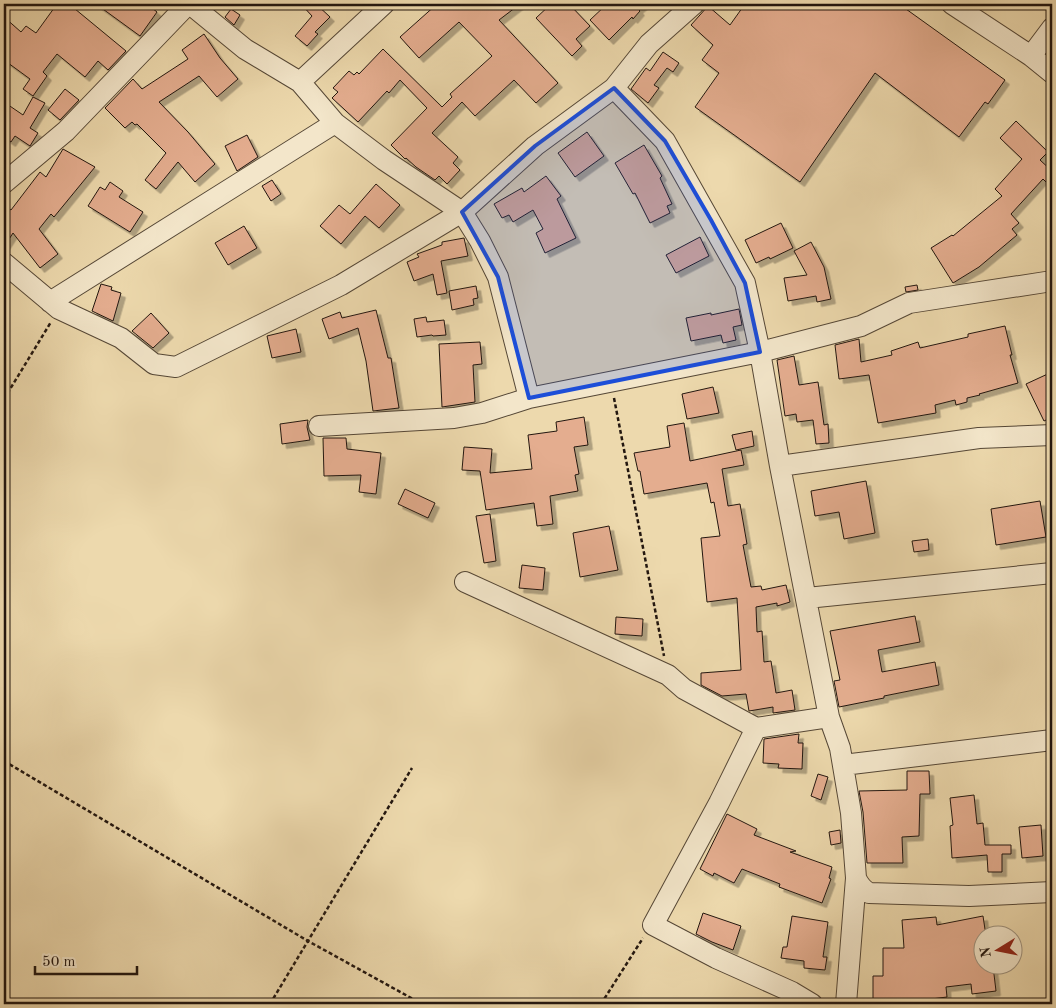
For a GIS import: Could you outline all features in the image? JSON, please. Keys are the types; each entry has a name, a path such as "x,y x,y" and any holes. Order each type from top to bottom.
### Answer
{"street":[{"path":"4,184 66,131 189,4 245,49 300,82 335,123 384,160 462,212 480,241 498,277 529,398"},
{"path":"300,82 384,4"},
{"path":"4,263 55,305 121,338 154,364 176,367 341,285 462,212 535,146 614,88 649,44 694,4"},
{"path":"952,4 1031,56 1052,73"},
{"path":"1031,56 1052,28"},
{"path":"614,88 665,142 711,220 745,284 760,352 780,466 830,717 840,748 851,813 856,878 846,1004"},
{"path":"55,305 335,123"},
{"path":"319,426 454,418 482,413 529,398 760,352 861,326 909,303 1052,282"},
{"path":"780,466 979,438 1052,435"},
{"path":"807,598 1052,573"},
{"path":"466,582 668,675 684,689 756,728 830,717"},
{"path":"756,728 719,803 653,925 716,958 792,992 812,1004"},
{"path":"843,765 1052,740"},
{"path":"856,878 863,890 869,893 968,896 1052,892"}],"path":[{"path":"4,399 55,305"},
{"path":"611,382 668,675"},
{"path":"4,761 308,941 422,1004"},
{"path":"270,1004 412,768"},
{"path":"601,1004 653,925"}],"highlighted area":[{"path":"614,88 665,141 711,220 745,283 760,352 529,398 498,277 462,212 535,146"}],"building":[{"path":"57,4 69,4 126,51 108,70 98,61 85,77 57,54 43,72 47,76 33,96 23,89 30,79 4,60 4,17 21,32 26,26 36,33"},
{"path":"96,4 147,4 157,12 140,36"},
{"path":"301,4 316,4 330,17 315,32 318,34 307,46 295,36 312,16"},
{"path":"437,4 520,4 499,20 558,83 536,103 514,80 475,116 462,102 432,133 458,157 453,163 460,170 447,184 439,176 435,180 416,167 391,145 427,108 400,80 358,122 332,98 338,92 333,88 349,71 354,75 357,72 359,74 383,49 442,107 452,97 450,94 492,56 459,22 419,58 400,37"},
{"path":"551,4 569,4 590,26 576,39 582,46 572,56 536,18"},
{"path":"607,4 644,4 638,9 640,11 633,19 632,17 609,40 590,20"},
{"path":"745,4 899,4 1005,80 988,104 985,102 959,137 875,73 800,182 695,107 719,73 702,60 713,45 691,25 708,6 730,25"},
{"path":"231,9 240,15 234,25 225,17"},
{"path":"204,34 220,58 238,79 217,97 199,76 159,102 215,164 195,182 178,162 156,189 145,180 166,153 137,124 135,125 132,122 125,128 105,108 133,79 142,89 188,59 182,50"},
{"path":"663,52 679,63 673,72 667,68 654,85 659,88 648,103 631,89 646,68 650,71"},
{"path":"65,89 79,100 60,120 48,110"},
{"path":"33,97 45,103 30,128 38,133 30,146 15,136 11,142 4,137 4,102 23,115"},
{"path":"1016,121 1048,152 1040,160 1052,171 1052,188 1043,179 1011,214 1019,223 1012,229 1017,235 979,267 953,283 931,248 953,236 1002,196 995,189 1022,159 1000,138"},
{"path":"587,132 604,156 575,177 558,153"},
{"path":"247,135 258,157 237,171 225,146"},
{"path":"644,145 662,176 660,178 672,204 667,206 670,213 650,223 635,193 633,194 615,163"},
{"path":"63,149 95,167 54,217 51,214 39,229 58,254 40,268 13,233 4,247 4,205 11,210 40,172 46,177"},
{"path":"546,176 561,196 557,199 576,238 545,253 536,233 543,229 533,210 513,222 509,215 502,218 494,204 522,188 524,192"},
{"path":"272,180 281,194 271,201 262,186"},
{"path":"110,182 123,191 119,197 143,212 130,232 88,206 100,187 105,190"},
{"path":"376,184 400,205 379,228 365,216 341,244 320,226 339,205 350,214"},
{"path":"781,223 793,248 770,259 769,257 756,263 745,240"},
{"path":"244,226 257,248 228,265 215,243"},
{"path":"700,237 709,256 676,273 666,255"},
{"path":"464,238 468,256 441,261 447,293 437,295 433,274 414,281 407,262 419,257 417,254 442,245 442,242"},
{"path":"811,242 824,267 831,299 817,302 816,296 788,301 784,278 807,275 794,251"},
{"path":"101,284 112,287 111,290 121,293 113,321 92,311"},
{"path":"917,285 918,290 906,292 905,287"},
{"path":"476,286 478,298 473,299 474,305 452,310 449,291"},
{"path":"739,309 742,325 733,327 736,340 723,343 721,335 691,341 686,318"},
{"path":"376,310 388,358 391,358 399,408 373,411 366,361 358,328 329,339 322,319 340,312 342,318"},
{"path":"151,313 169,333 153,348 132,331"},
{"path":"426,317 427,322 444,320 446,335 417,337 414,319"},
{"path":"1005,326 1012,355 1010,355 1018,383 967,398 967,402 956,405 955,400 935,405 936,413 878,423 869,375 839,379 835,345 859,339 861,362 892,355 891,351 918,342 920,348 968,337 968,334"},
{"path":"296,329 301,352 272,358 267,336"},
{"path":"480,342 482,364 473,365 475,402 442,407 439,344"},
{"path":"794,356 799,385 818,382 824,425 828,424 829,443 816,444 813,420 797,422 796,414 785,416 777,360"},
{"path":"1052,372 1052,417 1044,421 1026,384"},
{"path":"713,387 719,413 687,419 682,394"},
{"path":"584,417 588,445 574,447 579,474 575,475 578,491 550,496 553,524 537,526 534,503 486,510 480,471 462,470 464,447 492,449 490,473 532,469 528,435 557,431 556,422"},
{"path":"308,420 307,427 310,440 282,444 280,424"},
{"path":"684,423 690,461 741,450 744,465 722,469 728,506 740,504 747,544 743,545 751,587 761,586 762,590 786,585 790,602 777,606 777,603 756,607 757,632 762,631 764,662 771,661 776,693 792,690 795,710 773,713 773,707 749,711 746,694 722,696 701,685 701,673 741,670 737,598 707,602 701,538 720,536 714,502 711,503 707,483 644,494 640,471 638,471 634,453 670,447 667,426"},
{"path":"752,431 754,446 736,450 732,435"},
{"path":"323,438 346,438 347,449 381,453 376,494 359,492 361,475 324,476"},
{"path":"866,481 875,533 844,539 839,512 815,516 811,491"},
{"path":"405,489 435,503 428,518 398,504"},
{"path":"1040,501 1046,537 996,545 991,509"},
{"path":"490,514 496,561 484,563 476,516"},
{"path":"609,526 618,570 580,577 573,533"},
{"path":"928,539 929,550 914,552 912,541"},
{"path":"522,565 545,568 543,590 519,588"},
{"path":"915,616 920,642 878,650 882,672 935,662 939,685 839,707 834,681 840,680 830,631"},
{"path":"616,617 643,619 642,636 615,634"},
{"path":"799,734 798,743 803,743 802,769 778,768 779,764 763,763 764,739"},
{"path":"907,771 929,771 930,794 920,794 919,836 902,837 903,863 867,863 863,812 859,791 907,790"},
{"path":"818,774 828,777 821,800 811,796"},
{"path":"974,795 977,824 983,823 985,845 1011,845 1011,854 1002,854 1002,872 988,872 987,855 952,858 950,826 953,825 950,798"},
{"path":"727,814 757,829 754,835 796,851 790,852 832,867 829,878 831,879 822,903 779,887 780,884 742,869 734,883 714,873 713,876 700,869"},
{"path":"1041,825 1043,856 1022,858 1019,827"},
{"path":"840,830 841,843 831,845 829,832"},
{"path":"703,913 741,926 733,950 696,934"},
{"path":"792,916 828,922 823,957 827,957 825,970 804,968 804,961 781,958 783,947 787,947"},
{"path":"983,916 984,926 974,926 974,976 994,976 996,991 972,994 971,984 946,987 947,997 931,999 931,1003 873,1004 873,976 883,976 883,948 904,948 902,920 936,917 937,925"}]}
